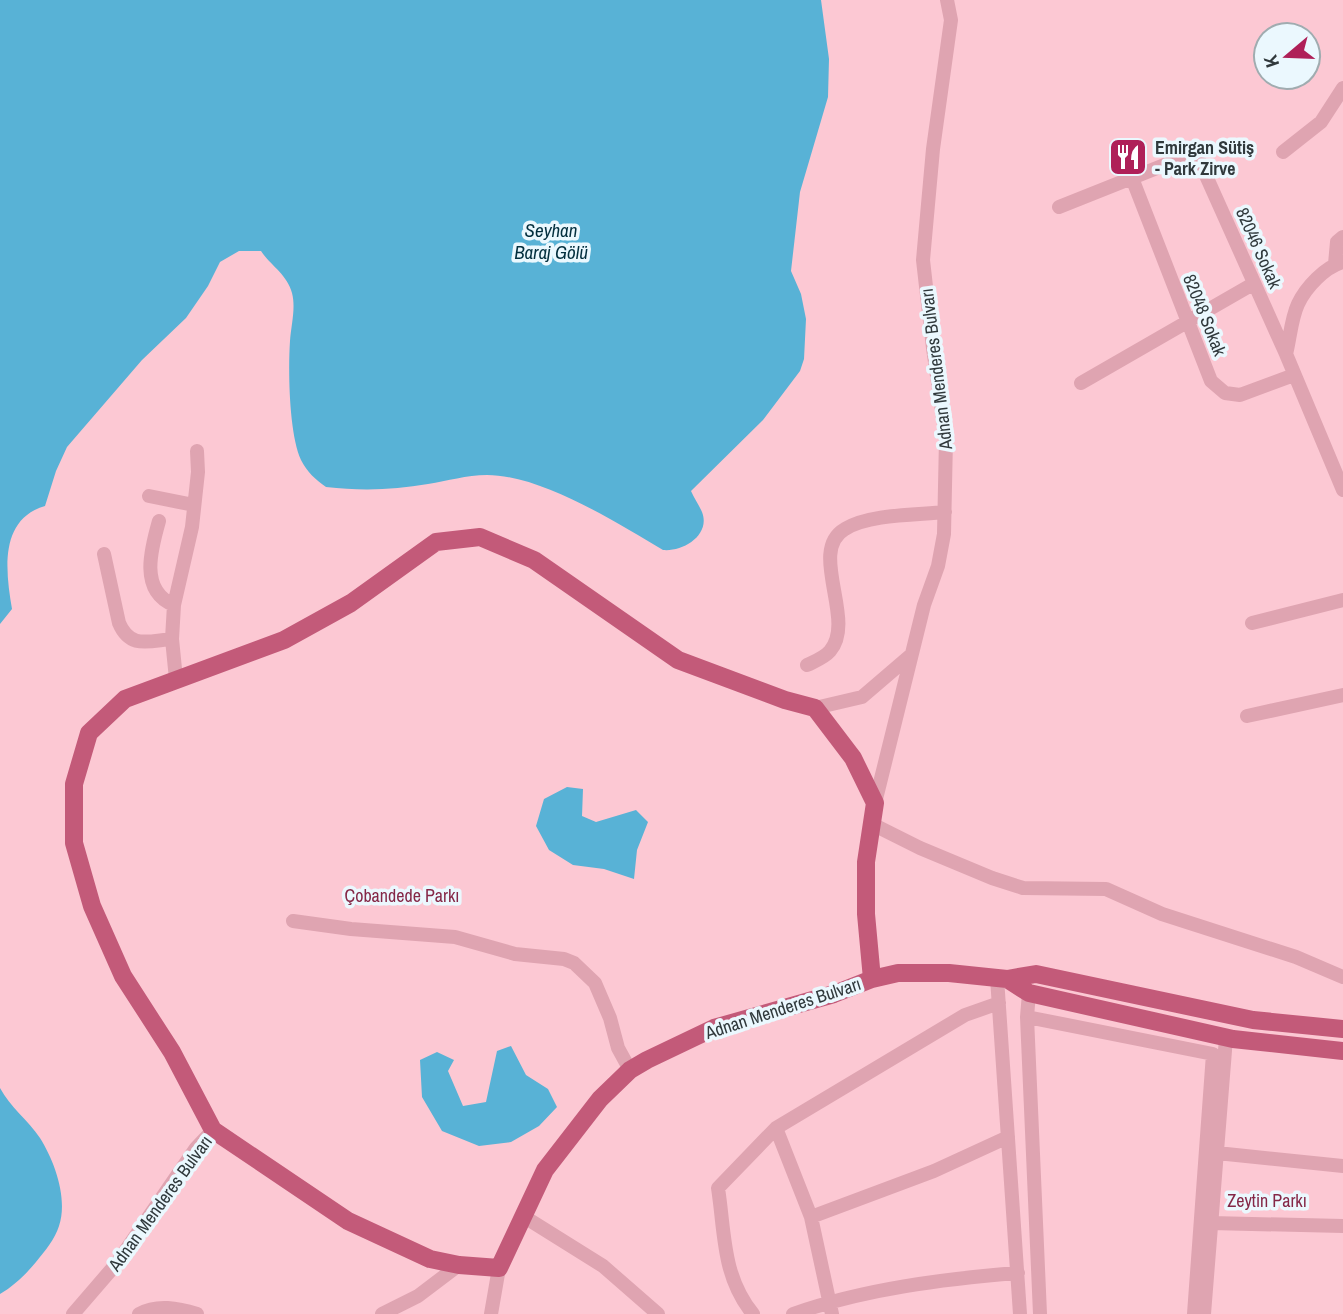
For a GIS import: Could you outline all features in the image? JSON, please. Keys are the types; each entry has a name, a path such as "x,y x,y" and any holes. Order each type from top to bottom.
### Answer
{"main road":[{"path":"214,1130 172,1052 122,976 92,906 74,843 74,784 89,733 125,699 284,640 351,603 436,542 480,537 534,560 678,660 785,700 815,708 853,758 875,803"},
{"name":"Adnan Menderes Bulvarı","path":"214,1130 348,1221 430,1259 459,1265 499,1268 545,1170 600,1099 630,1070 687,1039 714,1028 834,994 872,979 866,914 866,862 875,803"},
{"path":"872,979 898,973 949,972 1002,978 1036,974 1253,1020 1343,1029"},
{"path":"1002,978 1029,993 1226,1038 1343,1051"}],"street":[{"name":"Adnan Menderes Bulvarı","path":"875,803 924,605 938,566 946,512 946,439 923,260 933,149 951,20 947,0"},
{"path":"1283,152 1321,122 1343,88"},
{"name":"82046 Sokak","path":"1059,207 1187,156 1199,160 1286,354 1343,490"},
{"name":"82048 Sokak","path":"1132,178 1210,381 1226,393 1240,395 1294,374"},
{"path":"1286,354 1298,304 1312,284 1339,263 1337,242 1343,237"},
{"path":"1081,383 1253,284"},
{"path":"183,677 183,661 173,646 174,605 192,527 197,451"},
{"path":"149,496 194,505"},
{"path":"807,665 829,652 837,638 838,614 831,550 839,533 845,528 872,520 946,512"},
{"path":"159,521 152,548 150,575 162,599 174,605"},
{"path":"104,554 123,633 130,640 173,646"},
{"path":"1252,624 1343,600"},
{"path":"815,708 862,696 911,655"},
{"path":"1247,716 1343,695"},
{"path":"872,824 920,848 992,878 1023,888 1106,889 1162,915 1296,957 1343,977"},
{"path":"293,921 351,929 455,937 515,954 564,959 574,963 595,983 610,1018 618,1048 630,1070"},
{"path":"1002,978 999,1003 1020,1314"},
{"path":"1029,993 1027,1017 1040,1314"},
{"path":"753,1314 734,1284 722,1239 718,1188 776,1128 965,1014 999,1003"},
{"path":"1027,1017 1213,1054 1194,1314"},
{"path":"1205,1314 1226,1038"},
{"path":"776,1128 811,1217 831,1308"},
{"name":"Adnan Menderes Bulvarı","path":"73,1314 117,1263 196,1148 214,1130"},
{"path":"811,1217 934,1171 1008,1137"},
{"path":"1217,1153 1343,1166"},
{"path":"523,1216 603,1266 658,1314"},
{"path":"1212,1223 1343,1226"},
{"path":"382,1314 418,1296 459,1265"},
{"path":"491,1314 499,1268"},
{"path":"793,1314 964,1278 1018,1273"},
{"path":"139,1314 148,1309 171,1308 197,1314"}],"green space":[{"path":"0,0 1343,0 1343,1314 0,1314"}],"water":[{"name":"Seyhan Baraj Gölü","path":"0,0 821,0 829,59 828,97 800,192 791,271 801,294 806,319 804,359 800,371 763,420 691,491 702,512 703,528 687,545 671,550 663,550 554,491 508,477 472,476 390,489 326,487 303,464 294,435 289,369 294,305 290,286 261,251 239,251 220,262 208,286 186,318 142,360 67,447 45,506 30,513 20,522 13,534 8,562 12,609 0,624"},
{"path":"567,787 583,789 582,816 596,822 636,810 648,822 637,850 634,879 604,869 573,865 549,850 536,826 544,799"},
{"path":"511,1046 526,1075 548,1089 557,1107 539,1126 511,1142 479,1146 442,1131 422,1097 420,1060 437,1052 454,1060 448,1071 463,1106 486,1102 497,1051"},
{"path":"0,1088 35,1131 45,1148 55,1169 62,1204 59,1226 49,1245 24,1275 0,1294"}],"place":[{"name":"Emirgan Sütiş - Park Zirve","path":"1128,157"}],"park label":[{"name":"Çobandede Parkı","path":"402,895"},
{"name":"Zeytin Parkı","path":"1267,1200"}]}
